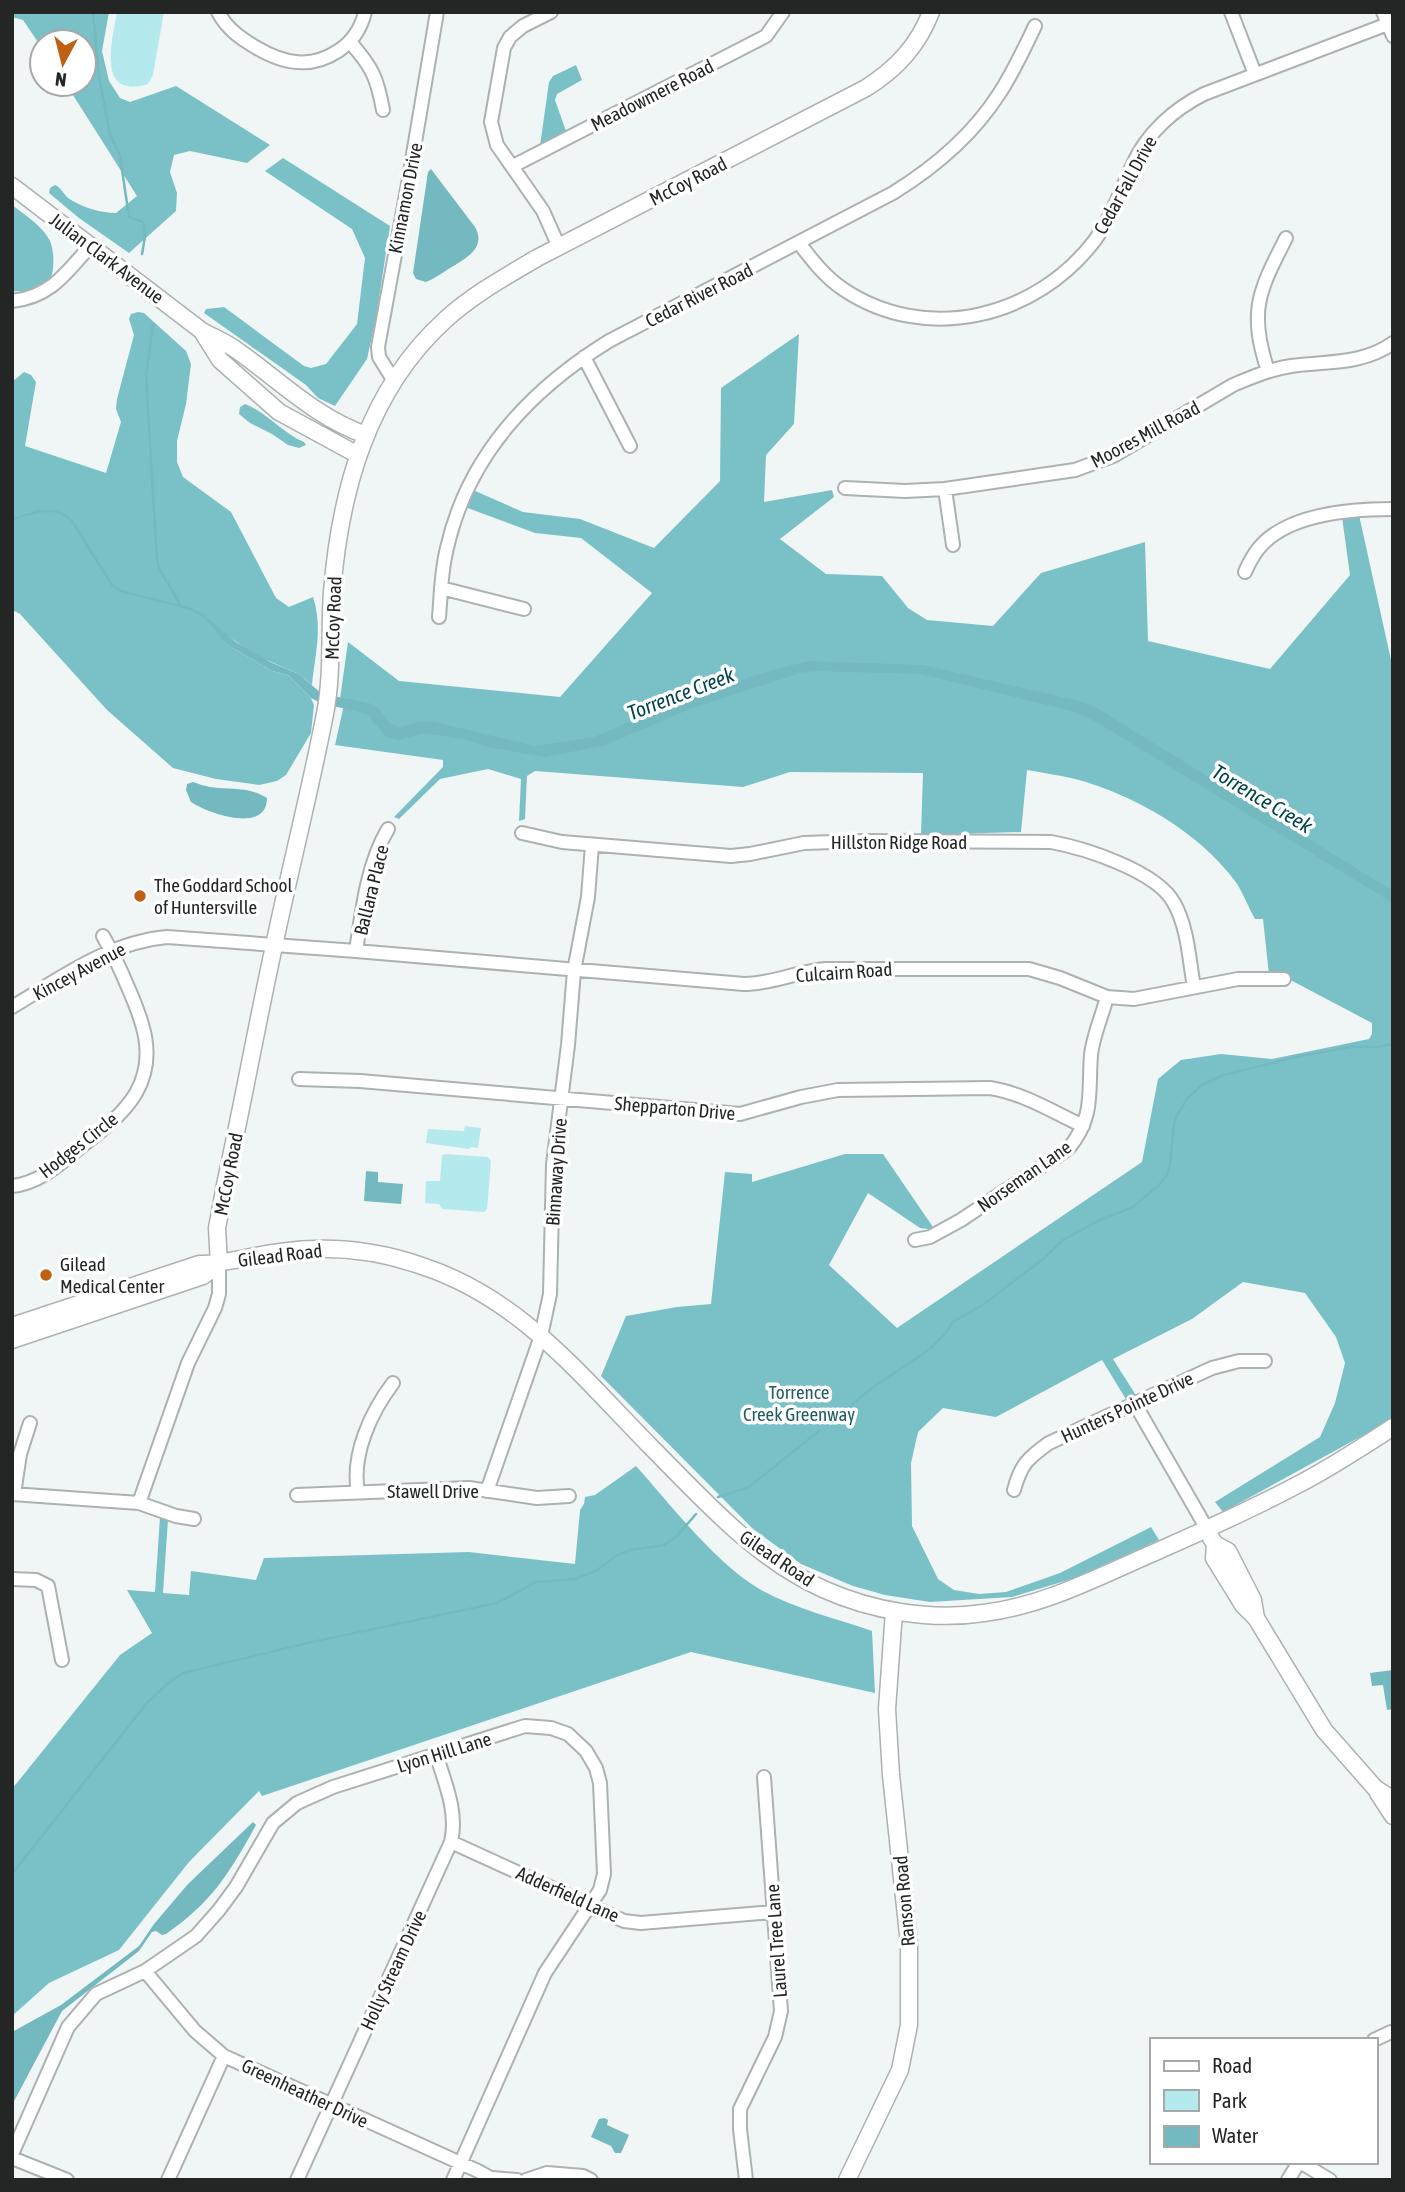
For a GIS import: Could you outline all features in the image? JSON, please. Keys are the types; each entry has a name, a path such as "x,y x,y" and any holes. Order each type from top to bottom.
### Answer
{"main road":[{"name":"McCoy Road","path":"219,1264 217,1228 221,1204 330,687 332,593 344,503 366,435 394,381 444,321 503,278 866,88 892,71 913,47 929,13"},
{"name":"Julian Clark Avenue","path":"12,186 202,331 234,348 287,391 346,428 366,435"},
{"name":"Julian Clark Avenue","path":"202,331 220,360 279,412 358,456"},
{"name":"Gilead Road","path":"12,1325 199,1264 219,1264 278,1252 307,1249 369,1252 423,1266 480,1291 527,1323 753,1546 798,1576 822,1588 848,1599 894,1611 949,1615 981,1614 1012,1608 1067,1591 1207,1529 1302,1483 1393,1427"},
{"name":"Gilead Road","path":"12,1340 203,1276 219,1264"},
{"path":"1207,1529 1215,1544 1214,1558 1243,1605 1256,1618 1324,1730 1375,1788 1393,1816"},
{"name":"Ranson Road","path":"846,2180 900,2070 909,2025 909,1944 891,1775 887,1709 894,1611"},
{"path":"1375,1788 1393,1800"}],"street":[{"path":"218,12 236,36 267,54 291,63 325,59 350,42 360,27 365,12"},
{"name":"Kinnamon Drive","path":"394,381 379,357 378,347 437,12"},
{"path":"551,12 523,26 510,37 504,48 491,122 497,145 543,211 559,247"},
{"name":"Meadowmere Road","path":"513,166 766,36 783,12"},
{"path":"1234,13 1255,75"},
{"name":"Cedar Fall Drive","path":"799,243 822,272 842,289 891,313 935,320 956,319 1001,308 1029,296 1053,281 1079,258 1093,242 1116,206 1141,148 1177,110 1197,97 1389,24"},
{"name":"Cedar River Road","path":"439,617 447,548 455,518 478,469 506,427 525,406 552,380 608,341 799,243 912,181 949,153 983,117 1000,92 1035,26"},
{"path":"350,42 368,62 376,76 383,110"},
{"path":"1268,371 1258,326 1257,307 1265,279 1286,238"},
{"path":"12,300 27,299 45,292 58,282 91,246"},
{"name":"Moores Mill Road","path":"845,488 905,491 945,489 1046,475 1089,466 1112,456 1233,385 1288,366 1359,359 1376,354 1393,343"},
{"path":"584,357 631,446"},
{"path":"945,489 953,545"},
{"path":"1245,572 1259,546 1279,531 1296,523 1336,513 1393,509"},
{"path":"441,588 524,609"},
{"name":"Ballara Place","path":"356,951 369,879 377,851 388,829"},
{"name":"Hillston Ridge Road","path":"522,833 562,842 731,856 791,845 840,842 1038,841 1073,846 1139,873 1165,890 1174,901 1185,933 1194,987"},
{"name":"Binnaway Drive","path":"488,1491 541,1336 550,1294 553,1164 574,971 588,897 592,845"},
{"name":"Hodges Circle","path":"12,1186 30,1182 46,1174 97,1134 129,1103 142,1080 147,1046 145,1030 103,936"},
{"name":"Kincey Avenue","path":"12,1007 111,950 150,939 167,937 274,946"},
{"name":"Culcairn Road","path":"274,946 744,984 756,984 808,970 1006,967 1043,972 1107,997 1134,999 1253,977 1284,979"},
{"name":"Norseman Lane","path":"915,1240 930,1237 961,1220 1069,1148 1083,1126 1089,1109 1091,1052 1107,997"},
{"name":"Shepparton Drive","path":"299,1079 360,1081 740,1114 838,1090 990,1088 1005,1090 1083,1126"},
{"name":"McCoy Road","path":"139,1503 188,1363 215,1308 219,1294 219,1264"},
{"name":"Hunters Pointe Drive","path":"1014,1490 1020,1470 1026,1461 1049,1443 1223,1364 1265,1361"},
{"path":"359,1492 357,1465 364,1440 380,1402 393,1384"},
{"path":"1135,1404 1207,1529"},
{"path":"30,1423 20,1454 13,1494 139,1503 176,1516 194,1519"},
{"name":"Stawell Drive","path":"297,1495 469,1489 537,1498 569,1496"},
{"path":"12,1579 36,1580 48,1586 62,1660"},
{"name":"Lyon Hill Lane","path":"12,2156 68,2028 96,1994 145,1971 197,1936 236,1887 273,1824 297,1803 333,1787 525,1726 551,1728 568,1734 586,1751 596,1768 600,1783 604,1874 600,1890 545,1973 453,2180"},
{"name":"Holly Stream Drive","path":"297,2180 451,1842 455,1827 453,1808 436,1754"},
{"name":"Laurel Tree Lane","path":"746,2180 740,2109 775,2037 781,2011 764,1777"},
{"name":"Adderfield Lane","path":"451,1842 624,1921 641,1923 773,1912"},
{"name":"Greenheather Drive","path":"145,1971 195,2031 224,2056 493,2179 517,2180"},
{"path":"1377,2039 1391,2032"},
{"path":"168,2180 224,2056"},
{"path":"12,2156 68,2180"},
{"path":"1288,2180 1299,2164"},
{"path":"1303,2164 1330,2180"},
{"path":"526,2180 583,2176 591,2180"}],"green space":[{"path":"12,12 109,12 102,51 109,81 120,98 130,102 176,86 270,145 247,163 190,151 174,155 170,172 177,193 176,211 129,253 49,193 50,188 55,185 69,198 82,205 116,213 137,196 75,98 98,98 98,28 28,28 23,20 12,17"},
{"path":"117,12 164,12 153,75 148,84 132,87 121,84 114,76 111,52"},
{"path":"576,65 582,80 557,94 555,100 566,131 540,146 549,82 553,76"},
{"path":"283,158 390,226 367,359 335,406 318,398 306,385 204,313 206,309 224,307 304,366 311,368 326,364 357,324 365,258 352,229 265,171"},
{"path":"12,205 46,234 51,244 51,277 45,286 38,289 12,291"},
{"path":"144,313 186,351 191,364 186,404 177,441 177,462 183,477 231,512 276,598 289,607 313,597 318,630 312,685 299,674 257,656 228,636 233,648 272,671 288,675 311,698 314,705 311,733 286,775 277,781 259,785 216,779 173,768 107,710 20,614 12,610 12,382 24,372 31,375 36,382 25,446 106,473 121,422 116,409 117,399 134,335 129,319 131,314"},
{"name":"Torrence Creek Greenway","path":"799,334 794,424 766,455 764,502 832,490 834,497 780,539 826,574 882,576 908,608 927,620 993,626 1041,573 1145,542 1148,641 1270,669 1350,575 1342,517 1359,515 1393,669 1393,1419 1223,1512 1215,1502 1320,1437 1335,1403 1345,1363 1336,1337 1305,1293 1243,1282 1192,1319 1113,1359 1137,1397 1127,1401 1102,1360 996,1417 943,1408 918,1432 911,1463 912,1526 938,1579 954,1590 979,1594 1006,1592 1060,1573 1151,1527 1159,1540 1075,1578 1012,1597 930,1602 885,1595 853,1586 801,1564 753,1529 601,1376 626,1316 711,1304 725,1172 752,1174 752,1182 845,1154 883,1154 935,1230 920,1228 868,1193 829,1265 897,1328 1142,1162 1158,1079 1181,1060 1221,1054 1272,1059 1369,1039 1372,1023 1281,975 1269,975 1263,919 1255,919 1235,881 1220,863 1184,831 1119,794 1075,779 1027,770 1021,832 921,835 923,773 790,772 743,787 535,771 527,776 525,819 519,821 521,779 488,769 440,779 399,819 394,817 443,767 443,760 335,745 345,700 340,699 348,642 399,681 560,697 652,593 581,538 535,533 465,507 473,490 523,512 580,519 654,548 720,481 721,388"},
{"path":"245,404 261,412 306,445 299,448 288,445 250,423 239,414 240,407"},
{"path":"465,1126 481,1128 478,1148 426,1143 428,1129 464,1131"},
{"path":"442,1155 488,1157 491,1161 487,1209 484,1212 442,1209 439,1204 425,1203 426,1181 440,1181"},
{"path":"636,1466 695,1533 744,1579 787,1603 872,1631 875,1693 691,1652 262,1796 259,1791 189,1862 119,1950 49,1983 12,2016 12,1789 120,1655 152,1633 127,1590 155,1592 160,1517 168,1520 163,1593 189,1595 191,1571 256,1580 264,1558 469,1552 575,1564 580,1510 585,1497 595,1495"}],"water":[{"path":"431,169 475,227 478,241 468,257 426,282 416,279 413,273 428,172"},
{"path":"202,614 236,642 270,662 299,674 322,694 369,703 378,708 390,723 399,727 434,722 536,746 594,737 684,699 808,661 923,665 1079,701 1097,708 1393,891 1393,903 1076,712 920,674 816,671 800,673 690,709 606,745 545,757 425,733 399,740 386,737 367,714 321,703 311,698 288,675 272,671 233,648 221,638"},
{"path":"193,782 260,794 267,798 264,809 258,816 248,818 210,812 191,802 186,790 187,784"},
{"path":"366,1171 378,1172 378,1182 403,1184 401,1204 364,1201"},
{"path":"1393,1670 1393,1709 1387,1710 1383,1685 1372,1686 1370,1673"},
{"path":"253,1822 256,1825 228,1873 196,1910 166,1934 152,1932 139,1951 62,2011 12,2105 12,2032 61,2005 139,1946 188,1884"},
{"path":"599,2119 608,2120 607,2125 629,2135 621,2153 615,2153 611,2146 591,2137"}],"waterway":[{"path":"93,12 99,77 110,134 120,156 129,217 143,222 145,237 142,254"},
{"path":"153,324 146,377 157,560 181,606"},
{"name":"Torrence Creek","path":"12,519 43,511 58,512 72,521 112,585 121,591 191,609 204,616"},
{"path":"833,1420 872,1388 930,1349 953,1322 984,1304 1043,1259 1063,1240 1098,1221 1133,1207 1159,1185 1167,1175 1170,1164 1177,1115 1187,1099 1202,1085 1221,1076 1296,1057 1351,1047 1393,1044"},
{"path":"718,1497 749,1487 819,1431"},
{"path":"12,1874 146,1704 183,1673 312,1642 497,1603 536,1582 575,1579 596,1571 617,1555 630,1550 664,1545 677,1536 696,1514"}],"place":[{"name":"The Goddard School of Huntersville","path":"140,896"},
{"name":"Gilead Medical Center","path":"46,1275"}]}
